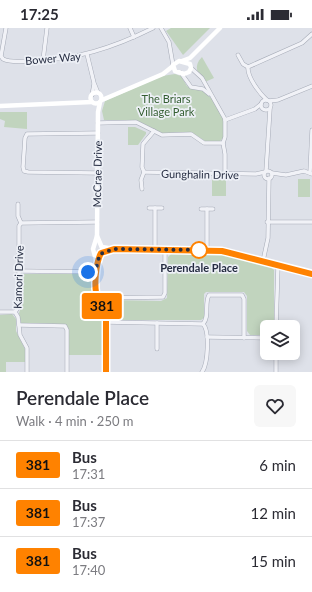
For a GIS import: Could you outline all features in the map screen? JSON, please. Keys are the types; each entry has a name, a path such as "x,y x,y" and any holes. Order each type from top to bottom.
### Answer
{"street":[{"name":"Bower Way","path":"1,28 6,28 1,54 3,59 43,60 87,54 112,47 153,28"},
{"path":"43,60 47,28"},
{"path":"130,28 134,38"},
{"path":"161,28 167,39 174,70 180,73 191,87 203,89 210,94"},
{"path":"163,74 173,65 190,58 220,28"},
{"path":"248,67 302,43 312,34"},
{"path":"171,52 191,67 202,78 225,120 225,137 223,143 225,154 225,174"},
{"path":"0,106 55,104 100,98 163,74 188,73 197,52"},
{"path":"87,54 94,83 100,98"},
{"path":"238,55 243,64 248,67 248,71 261,94 268,101 270,108 268,118 267,242 263,261"},
{"path":"92,99 94,83"},
{"path":"225,120 255,109 262,103 278,100 312,86"},
{"path":"261,94 264,110 268,118"},
{"path":"92,99 100,98"},
{"name":"McCrae Drive","path":"94,246 97,236 98,112 100,98"},
{"name":"McCrae Drive","path":"92,99 98,112"},
{"path":"255,109 264,110 270,108 278,100"},
{"path":"98,123 136,122 164,135 191,134 207,144 223,143"},
{"path":"311,173 312,130"},
{"path":"142,189 141,180 144,172 142,167 143,144 154,131"},
{"path":"98,133 28,133 25,138 23,167 24,171 28,172 98,173"},
{"name":"Gunghalin Drive","path":"144,172 268,175 304,172 311,173"},
{"name":"Kamori Drive","path":"18,204 18,216 21,222 19,226 19,306 15,312 18,317 20,335 27,348 27,372"},
{"path":"149,208 162,208"},
{"path":"155,208 155,250"},
{"path":"201,209 213,209"},
{"path":"207,209 207,250"},
{"path":"21,222 97,222"},
{"path":"267,222 312,222"},
{"name":"McCrae Drive","path":"97,236 102,246"},
{"path":"114,249 99,254 93,251 94,246 98,245 114,249 207,250 228,252 312,274"},
{"path":"102,246 96,272 99,300 105,312 106,372"},
{"path":"99,300 111,298 164,297 166,250"},
{"path":"276,320 276,276 278,266"},
{"path":"19,271 96,272"},
{"path":"203,324 207,317 208,295 242,295 244,299 244,338"},
{"path":"0,312 15,312"},
{"path":"106,322 203,324"},
{"path":"157,323 157,349"},
{"path":"203,324 206,329 207,337 205,371"},
{"path":"18,325 65,326 67,330 67,372"},
{"path":"207,337 260,338"},
{"path":"276,360 276,372"}],"green space":[{"path":"171,28 210,28 183,55 166,31"},
{"path":"202,57 214,78 205,82 197,70 199,60"},
{"name":"The Briars Village Park","path":"175,74 181,76 187,86 192,89 202,90 213,100 223,119 223,138 220,141 205,141 191,132 162,133 136,120 104,120 102,111 105,101 162,76"},
{"path":"0,112 27,112 27,129 4,127 5,121 0,119"},
{"path":"128,127 135,127 146,132 138,145 128,145"},
{"path":"212,179 226,179 226,196 212,196"},
{"path":"298,179 310,179 310,197 298,197"},
{"path":"172,253 224,255 271,267 274,270 274,320 260,320 260,335 250,335 247,331 247,296 244,292 206,292 204,294 204,318 201,320 112,320 107,302 109,300 161,301 167,298 168,257"},
{"path":"21,274 92,274 94,278 95,299 103,316 104,355 68,355 68,330 65,324 21,323 19,313 21,307"},
{"path":"12,314 16,319 16,331 25,349 25,362 6,362 6,372 0,372 0,315"}],"bus line":[{"name":"381","path":"106,372 106,319 105,312 97,298 96,291 97,264 101,253 114,249 222,251 312,274"}],"place":[{"name":"Perendale Place","path":"199,250"}],"route":[{"path":"88,272 96,272 101,253 114,249 203,250 199,250"}]}
